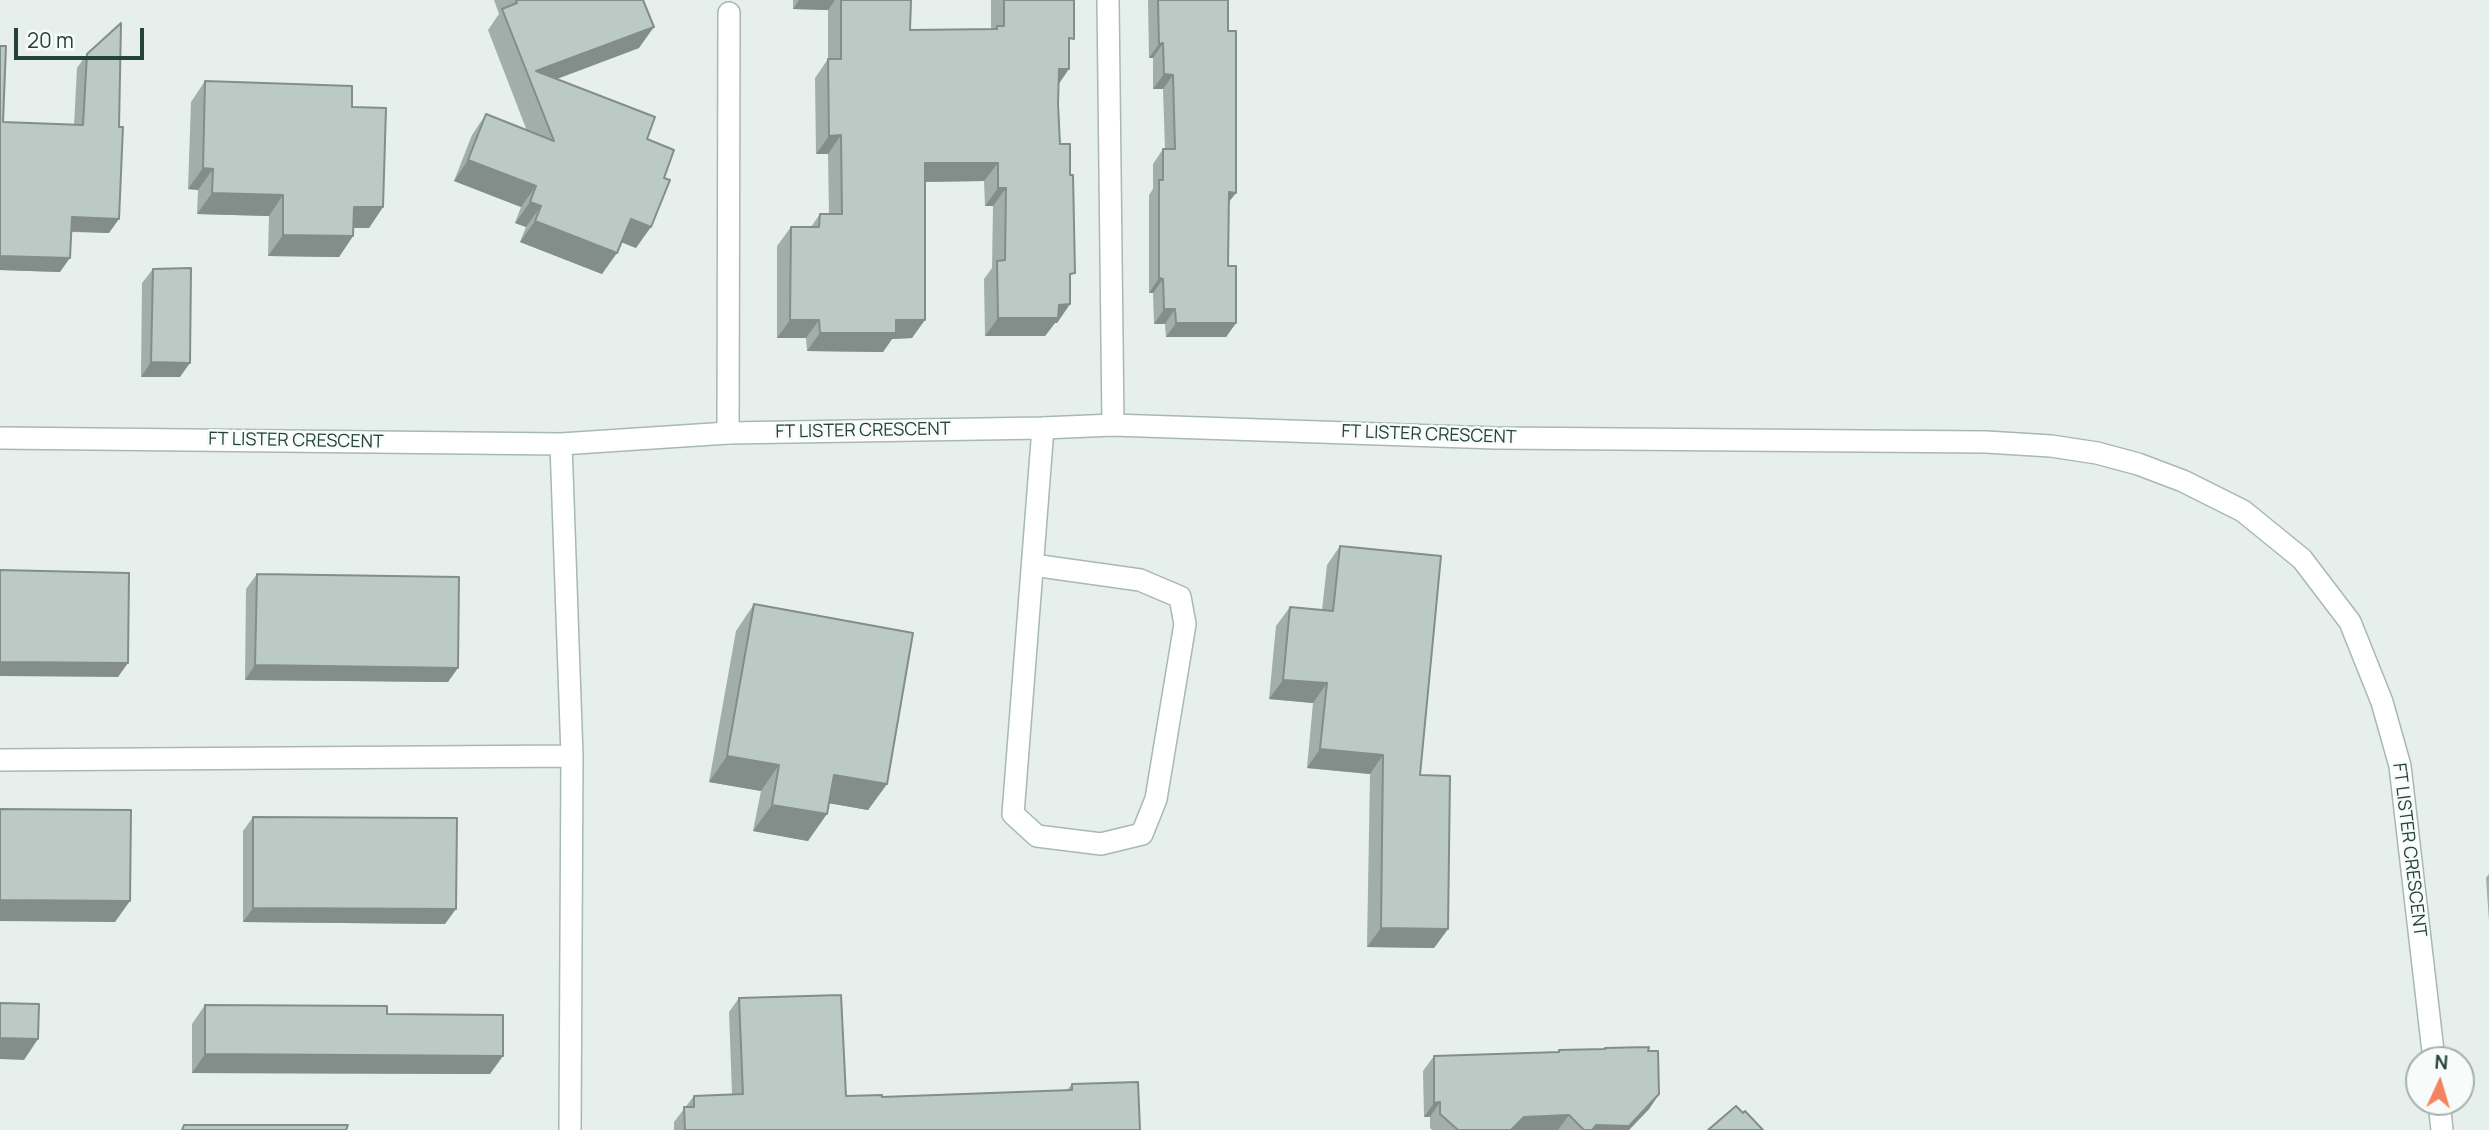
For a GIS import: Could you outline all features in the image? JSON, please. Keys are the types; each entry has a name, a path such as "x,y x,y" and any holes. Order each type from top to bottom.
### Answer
{"street":[{"path":"1108,0 1113,425"},
{"path":"729,13 729,433"},
{"name":"FT LISTER CRESCENT","path":"0,438 561,444 729,433 1113,425 1496,438 1986,442 2051,446 2097,453 2138,464 2183,481 2243,511 2302,559 2350,622 2382,702 2400,766 2432,1046"},
{"path":"1033,565 1140,580 1180,597 1185,624 1183,638 1156,799 1142,834 1101,844 1037,836 1013,814 1043,428"},
{"path":"561,444 572,756 570,1130"},
{"path":"0,760 572,756"}],"building":[{"path":"516,0 643,0 654,27 536,71 655,117 647,139 674,150 664,178 670,180 651,227 631,219 617,253 535,221 541,206 530,202 536,186 468,160 486,114 554,141 502,9 517,3"},
{"path":"841,0 911,0 910,30 997,29 997,26 1004,26 1004,0 1074,0 1074,39 1069,38 1069,69 1059,69 1058,104 1060,144 1070,144 1075,273 1070,274 1070,304 1059,305 1058,318 998,318 997,261 1005,260 1006,188 998,188 998,163 925,163 925,320 896,320 896,333 820,333 819,320 790,320 791,227 819,227 820,214 842,214 841,135 829,136 828,59 841,59"},
{"path":"1158,0 1228,0 1228,31 1236,31 1236,193 1229,192 1228,266 1236,266 1236,323 1176,323 1175,309 1164,309 1163,279 1159,278 1159,180 1163,180 1163,149 1175,149 1173,75 1164,74 1163,43 1159,44"},
{"path":"121,23 119,127 123,127 119,219 72,217 70,258 0,256 0,46 6,46 3,122 83,125 87,54"},
{"path":"205,81 352,86 352,107 386,108 383,207 354,207 353,236 283,235 283,195 212,193 213,169 203,168"},
{"path":"191,268 190,363 151,362 153,269"},
{"path":"1340,546 1441,556 1420,775 1450,776 1448,929 1381,928 1383,755 1320,749 1327,683 1283,680 1290,607 1333,611"},
{"path":"0,570 129,573 128,663 0,662"},
{"path":"257,574 459,577 458,668 255,665"},
{"path":"754,604 913,633 887,784 834,775 827,814 772,805 779,765 727,756"},
{"path":"0,809 131,810 130,901 0,900"},
{"path":"253,817 457,818 456,909 253,908"},
{"path":"841,995 846,1096 1072,1090 1072,1084 1138,1082 1140,1130 685,1130 684,1107 694,1107 694,1096 743,1094 739,998"},
{"path":"0,1003 39,1004 38,1039 0,1038"},
{"path":"205,1005 387,1006 387,1014 503,1015 503,1056 205,1054"},
{"path":"1649,1047 1648,1051 1658,1051 1659,1094 1629,1126 1596,1125 1592,1130 1584,1130 1569,1115 1524,1117 1511,1130 1458,1130 1440,1114 1440,1102 1434,1103 1434,1056"},
{"path":"1736,1106 1743,1113 1745,1111 1763,1130 1708,1130"},
{"path":"184,1125 348,1125 346,1130 182,1130"}]}
